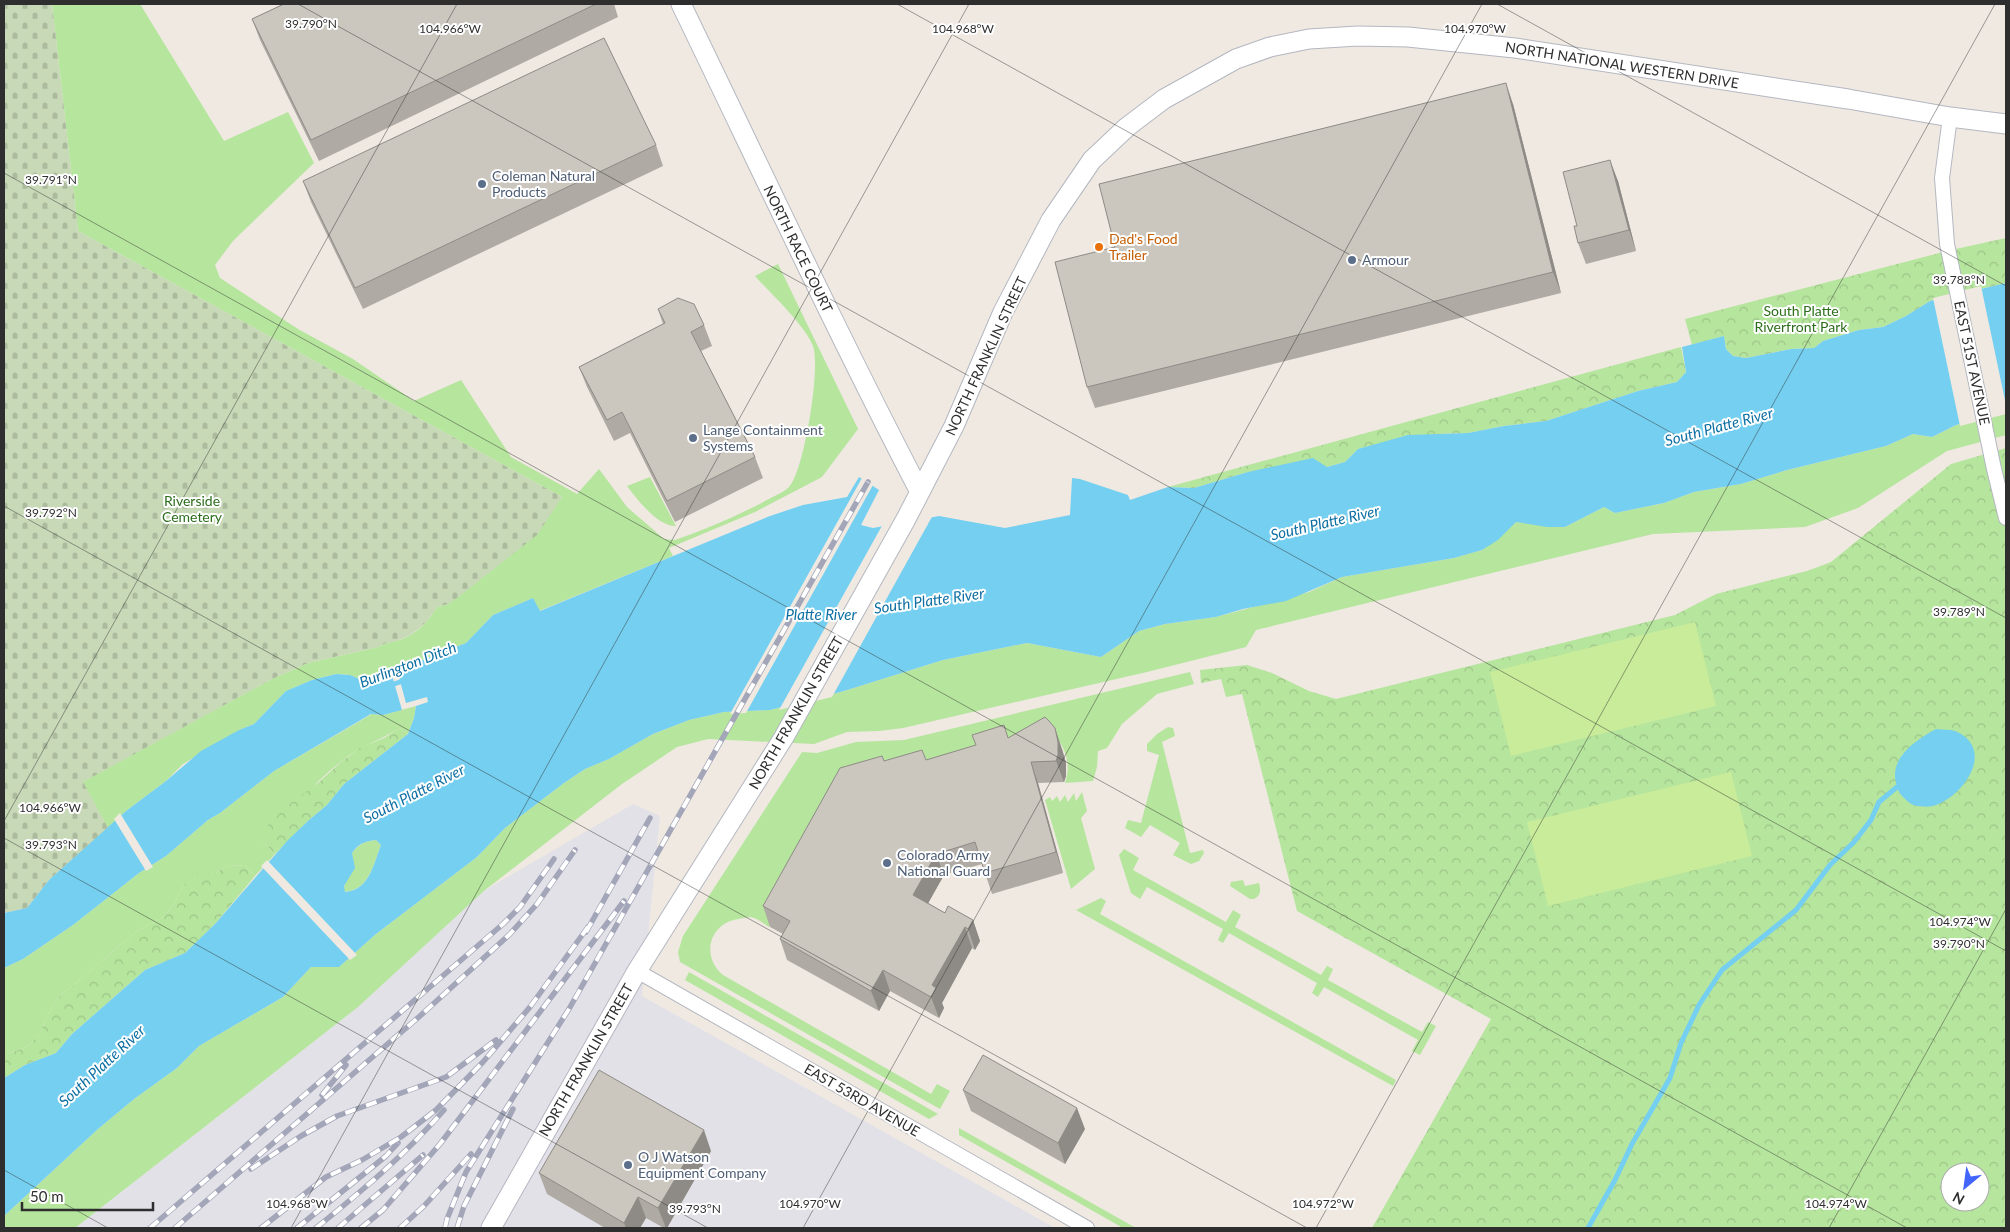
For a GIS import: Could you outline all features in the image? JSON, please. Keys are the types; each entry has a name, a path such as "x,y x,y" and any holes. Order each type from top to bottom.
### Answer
{"street":[{"name":"NORTH RACE COURT","path":"681,4 800,253 876,408 920,492"},
{"name":"NORTH NATIONAL WESTERN DRIVE","path":"1092,160 1127,127 1164,98 1236,59 1270,47 1309,40 1358,36 1408,37 1515,48 1848,99 1950,117 2006,124"},
{"name":"EAST 51ST AVENUE","path":"1950,117 1942,178 1947,244 1994,470 2006,518"},
{"name":"NORTH FRANKLIN STREET","path":"491,1228 637,971 784,737 920,492 954,426 1003,312 1051,220 1092,160"},
{"name":"EAST 53RD AVENUE","path":"637,971 1087,1228"}],"shaded area":[{"path":"633,804 660,816 642,996 1055,1228 75,1228 358,1007 485,890"}],"green space":[{"name":"Riverside Cemetery","path":"4,4 52,4 78,231 562,497 537,535 457,598 448,604 437,607 425,623 415,632 378,647 308,663 270,680 83,782 108,828 49,880 27,908 4,913"},
{"path":"52,4 140,4 224,141 288,112 314,163 233,241 215,265 220,278 298,329 353,359 414,401 461,380 511,457 577,494 599,469 627,507 664,539 675,540 735,516 789,487 800,462 810,419 815,357 813,346 803,328 755,276 778,264 858,429 822,477 755,512 669,548 673,556 539,611 533,598 493,615 466,643 397,670 364,681 350,675 336,674 312,680 286,691 254,724 239,730 183,764 166,781 126,811 108,828 82,782 270,680 308,663 378,647 409,636 425,623 437,607 448,604 562,497 78,231"},
{"name":"South Platte Riverfront Park","path":"2006,238 2006,283 1930,301 1906,316 1883,327 1859,330 1823,341 1814,348 1791,349 1746,358 1733,356 1726,349 1724,336 1692,345 1685,319 1951,250"},
{"path":"1681,347 1686,372 1677,382 1638,391 1546,421 1468,433 1438,434 1379,444 1358,449 1345,462 1327,467 1248,472 1194,488 1168,487"},
{"path":"2006,411 2006,435 1947,451 1858,508 1805,527 1653,534 1256,630 1246,647 1147,672 903,728 847,732 814,744 708,739 677,747 622,784 485,890 358,1007 75,1228 4,1228 4,1216 98,1129 134,1099 177,1068 199,1046 283,997 311,967 339,967 376,934 477,857 505,828 564,783 585,769 609,759 653,734 689,720 724,712 770,710 844,691 943,660 1027,643 1101,657 1139,631 1165,624 1216,617 1309,592 1342,577 1454,558 1482,550 1516,522 1565,527 1604,507 1615,513 1664,503 1694,492 1741,484 1787,470 1886,446 1913,434 1932,437 1956,425"},
{"path":"2006,448 2006,1228 1372,1228 1491,1019 1297,911 1242,694 1226,697 1221,679 1201,683 1200,670 1247,665 1272,673 1309,691 1336,699 1675,615 1716,594 1807,571 1831,562 1951,464"},
{"path":"650,477 676,526 662,522 655,517 642,505 627,486"},
{"path":"1695,622 1716,706 1511,756 1490,672"},
{"path":"1190,672 1194,684 1157,694 1122,724 1107,748 1098,751 1097,767 1093,781 1065,783 1067,761 1059,741 847,787 769,927 756,919 748,917 729,921 715,933 711,941 710,950 716,967 723,975 931,1094 937,1084 950,1091 940,1109 680,962 678,952 683,936 802,752 817,753 856,742 904,740"},
{"path":"416,706 408,734 400,728 356,751 332,769 302,798 263,840 274,855 255,876 245,866 228,865 211,876 185,883 165,916 137,931 58,998 45,1020 41,1032 27,1047 4,1055 4,968 23,959 73,925 139,873 166,856 208,820 220,813 274,771 372,714 383,715"},
{"path":"1168,727 1173,728 1175,736 1162,742 1190,853 1203,850 1204,853 1199,861 1191,864 1173,855 1180,843 1150,825 1141,837 1125,828 1128,820 1141,823 1159,755 1147,751 1147,744"},
{"path":"400,728 408,734 344,784 327,805 274,855 263,840 268,825 288,805 319,782 342,761 360,748 384,738"},
{"path":"1731,772 1752,856 1548,906 1527,822"},
{"path":"1082,792 1087,811 1081,818 1095,869 1071,889 1045,800 1050,797 1052,801 1057,796 1060,802 1065,795 1068,802 1074,793 1076,801"},
{"path":"376,840 381,845 369,876 359,887 344,892 352,853 362,844"},
{"path":"1124,849 1139,858 1133,870 1226,922 1233,910 1241,915 1235,927 1321,975 1327,966 1333,969 1328,980 1422,1032 1428,1022 1436,1026 1420,1055 1412,1051 1418,1040 1324,987 1318,997 1312,993 1317,983 1229,933 1223,943 1218,940 1223,929 1147,887 1140,899 1131,893 1119,855"},
{"path":"228,865 245,866 255,876 215,924 185,953 145,970 72,1034 56,1053 25,1065 4,1078 4,1055 27,1047 41,1032 45,1020 58,998 137,931 165,916 185,883 195,873 211,876"},
{"path":"1243,880 1245,886 1259,883 1260,892 1254,899 1250,899 1230,886 1231,882"},
{"path":"1101,898 1106,901 1100,914 1396,1080 1393,1086 1076,910"},
{"path":"689,972 938,1114 929,1119 685,980"},
{"path":"959,1128 1136,1228 1123,1228 959,1135"}],"water":[{"name":"Platte River","path":"2006,283 2006,411 1956,425 1932,437 1913,434 1886,446 1787,470 1741,484 1694,492 1664,503 1615,513 1604,507 1565,527 1547,527 1516,522 1498,540 1482,550 1454,558 1342,577 1286,601 1243,609 1216,617 1165,624 1139,631 1101,657 1027,643 943,660 844,691 770,710 724,712 689,720 653,734 609,759 585,769 564,783 505,828 477,857 376,934 339,967 311,967 283,997 199,1046 177,1068 134,1099 98,1129 4,1216 4,1078 25,1065 56,1053 72,1034 145,970 185,953 215,924 288,840 327,805 344,784 408,734 416,706 428,702 427,697 406,703 397,670 466,643 493,615 533,598 540,611 770,516 803,505 847,497 859,477 879,490 861,525 873,528 939,516 1005,528 1070,515 1072,478 1128,495 1130,500 1168,487 1194,488 1248,472 1313,458 1327,467 1345,462 1358,449 1408,435 1468,433 1546,421 1638,391 1677,382 1686,372 1682,347 1724,336 1726,349 1733,356 1746,358 1791,349 1814,348 1823,341 1859,330 1883,327 1906,316 1930,301","holes":["372,840 376,840 381,845 365,882 360,887 345,892 344,886 355,868 352,853 354,850 365,842"]},
{"path":"391,672 402,710 383,715 371,714 274,771 220,813 208,820 166,856 139,873 73,925 23,959 4,968 4,913 27,908 49,880 126,811 166,781 201,751 254,724 286,691 312,680 336,674 350,675 364,681"},
{"path":"1936,729 1955,731 1967,739 1973,748 1975,759 1972,771 1966,782 1947,800 1932,806 1916,806 1901,795 1895,776 1896,767 1905,751"}],"pier":[{"path":"1981,286 2006,405 2006,414 1960,426 1933,298"},
{"path":"862,478 873,485 746,713 730,714"},
{"path":"933,515 832,697 779,710 883,524"},
{"path":"120,813 153,867 146,871 114,819"},
{"path":"267,860 357,955 350,960 261,866"}],"building":[{"path":"284,4 596,4 311,140 252,19"},
{"path":"604,38 656,145 355,288 303,181"},
{"path":"1506,83 1553,272 1087,387 1055,262 1115,247 1099,184"},
{"path":"1610,160 1629,230 1578,243 1574,226 1577,226 1563,172"},
{"path":"678,298 694,304 704,325 691,332 755,457 667,501 622,412 607,420 579,367 665,323 658,309"},
{"path":"1045,717 1055,728 1058,755 1056,761 1031,762 1056,852 985,873 975,842 936,854 913,895 945,913 948,906 973,920 968,929 965,927 932,985 936,988 931,997 883,970 871,991 780,939 790,921 763,906 840,768 882,756 884,761 922,750 926,760 976,745 972,735 1004,725 1008,738"},
{"path":"983,1055 1077,1108 1058,1143 963,1090"},
{"path":"599,1070 704,1130 658,1208 638,1197 624,1223 539,1173"}],"waterway":[{"name":"Burlington Ditch","path":"388,686 406,680"},
{"path":"1588,1228 1615,1180 1632,1144 1670,1078 1681,1043 1699,1005 1722,970 1796,910 1830,865 1854,842 1871,820 1879,802 1897,787"}],"railway":[{"path":"445,1228 466,1172 569,1009 868,482"},
{"path":"586,932 650,818"},
{"path":"175,1228 420,1016 510,934 537,904 575,850"},
{"path":"150,1228 503,924 520,907 554,859"},
{"path":"361,1228 383,1210 440,1144 624,901"},
{"path":"261,1228 326,1177 362,1160 401,1137 436,1110 483,1062 530,1007 588,927"},
{"path":"251,1169 301,1136 337,1116 446,1077 496,1040"},
{"path":"322,1095 346,1065"},
{"path":"457,1228 464,1206 513,1109"},
{"path":"316,1228 383,1172 444,1110"},
{"path":"297,1228 386,1156 398,1143"},
{"path":"400,1228 424,1206 471,1154"},
{"path":"338,1228 423,1155"}],"place":[{"name":"Coleman Natural Products","path":"482,184"},
{"name":"Dad's Food Trailer","path":"1099,247"},
{"name":"Armour","path":"1352,260"},
{"name":"Lange Containment Systems","path":"693,438"},
{"name":"Colorado Army National Guard","path":"887,863"},
{"name":"O J Watson Equipment Company","path":"628,1165"}],"water label":[{"name":"South Platte River","path":"1719,427"},
{"name":"South Platte River","path":"1325,523"},
{"name":"South Platte River","path":"929,601"},
{"name":"South Platte River","path":"414,794"},
{"name":"South Platte River","path":"102,1066"}]}
